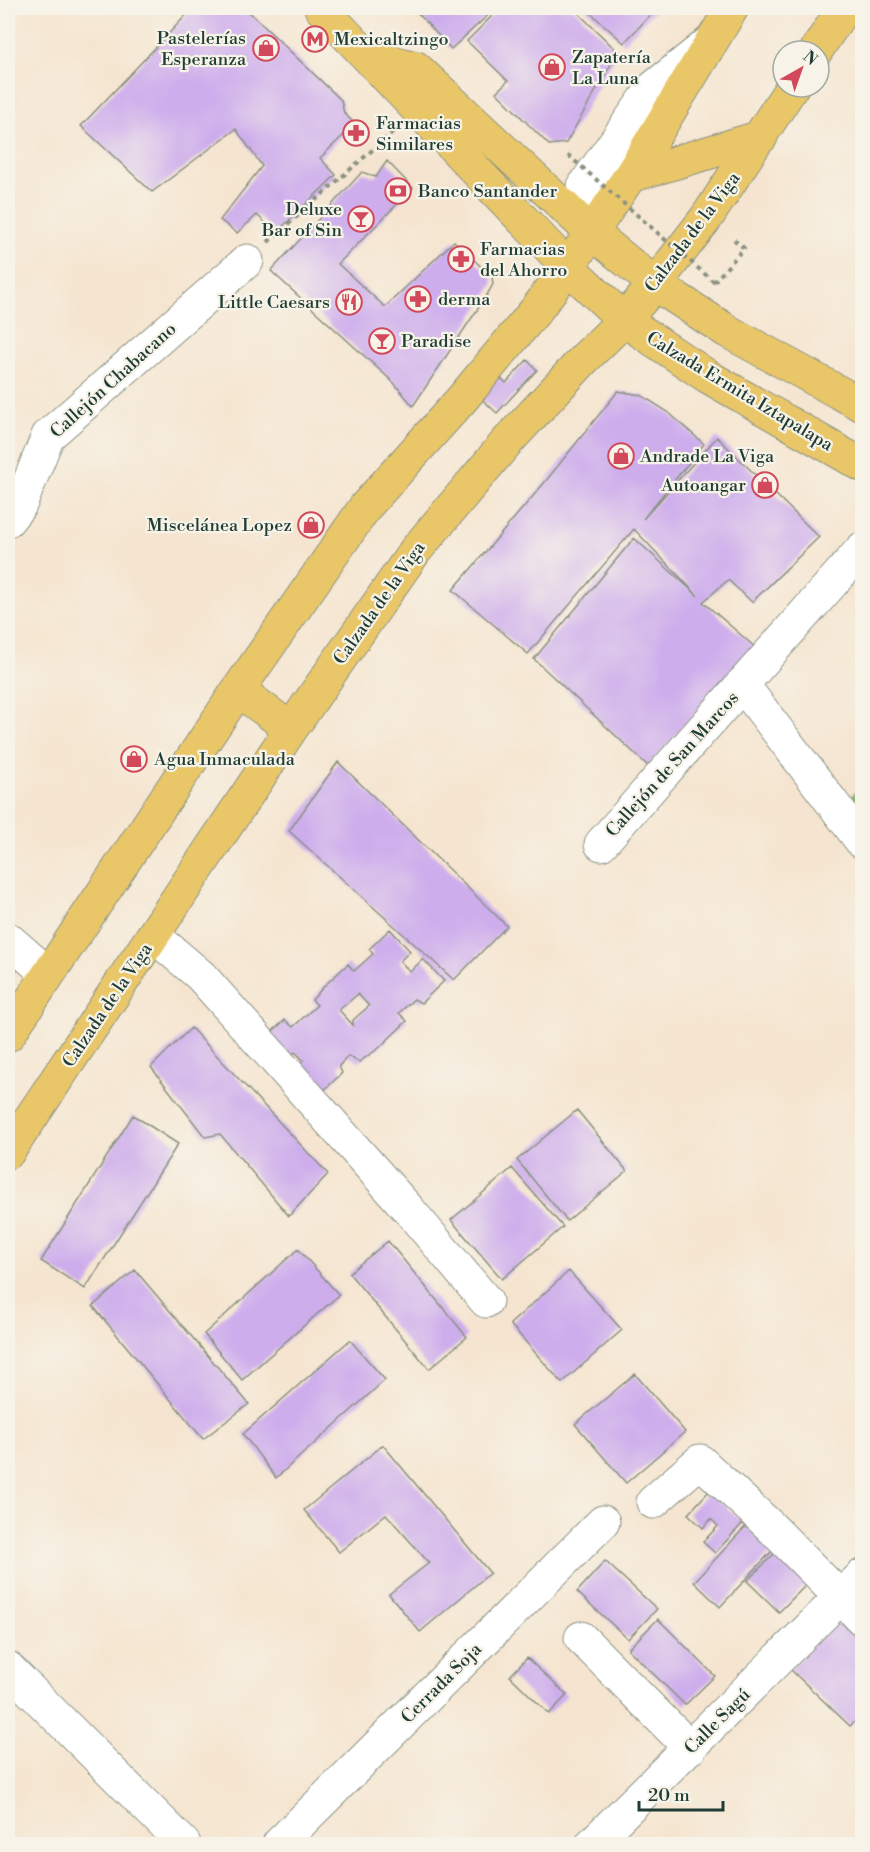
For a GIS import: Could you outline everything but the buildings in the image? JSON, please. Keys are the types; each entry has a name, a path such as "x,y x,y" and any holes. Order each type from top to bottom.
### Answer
{"main road":[{"name":"Calzada Ermita Iztapalapa","path":"321,8 568,267 624,320 707,376 862,465"},
{"path":"8,1035 238,690 366,506 462,399 536,310 568,267 630,176 732,8"},
{"path":"824,39 844,8"},
{"path":"367,56 416,68 591,232 655,284 727,331 862,405"},
{"name":"Calzada de la Viga","path":"8,1152 291,729 415,551 506,443 585,358 624,320 655,284 707,217 784,99"},
{"path":"630,176 760,136"},
{"path":"707,376 698,361 701,343 712,334 727,331"},
{"path":"238,690 291,729"}],"street":[{"path":"591,232 584,186 653,88 710,42"},
{"name":"Callejón Chabacano","path":"8,520 20,505 48,436 247,261"},
{"name":"Callejón de San Marcos","path":"601,844 862,549"},
{"name":"Callejón de San Marcos","path":"742,684 862,842"},
{"path":"154,936 201,976 409,1210 486,1301"},
{"path":"8,939 48,974"},
{"path":"652,1502 700,1461 770,1526 856,1598"},
{"name":"Cerrada Soja","path":"279,1845 603,1522"},
{"name":"Calle Sagú","path":"592,1845 690,1748 856,1598"},
{"path":"581,1638 690,1748"},
{"path":"8,1668 184,1845"}],"path":[{"path":"247,261 418,109"},
{"path":"567,155 714,282 744,248"}],"green space":[{"path":"862,787 862,812 851,797"}],"place":[{"name":"Mexicaltzingo","path":"315,39"},
{"name":"Pastelerías Esperanza","path":"266,48"},
{"name":"Zapatería La Luna","path":"552,67"},
{"name":"Farmacias Similares","path":"356,133"},
{"name":"Banco Santander","path":"398,191"},
{"name":"Deluxe Bar of Sin","path":"361,219"},
{"name":"Farmacias del Ahorro","path":"461,259"},
{"name":"derma","path":"418,299"},
{"name":"Little Caesars","path":"349,302"},
{"name":"Paradise","path":"382,341"},
{"name":"Andrade La Viga","path":"621,456"},
{"name":"Autoangar","path":"765,485"},
{"name":"Miscelánea Lopez","path":"311,525"},
{"name":"Agua Inmaculada","path":"134,759"}]}
